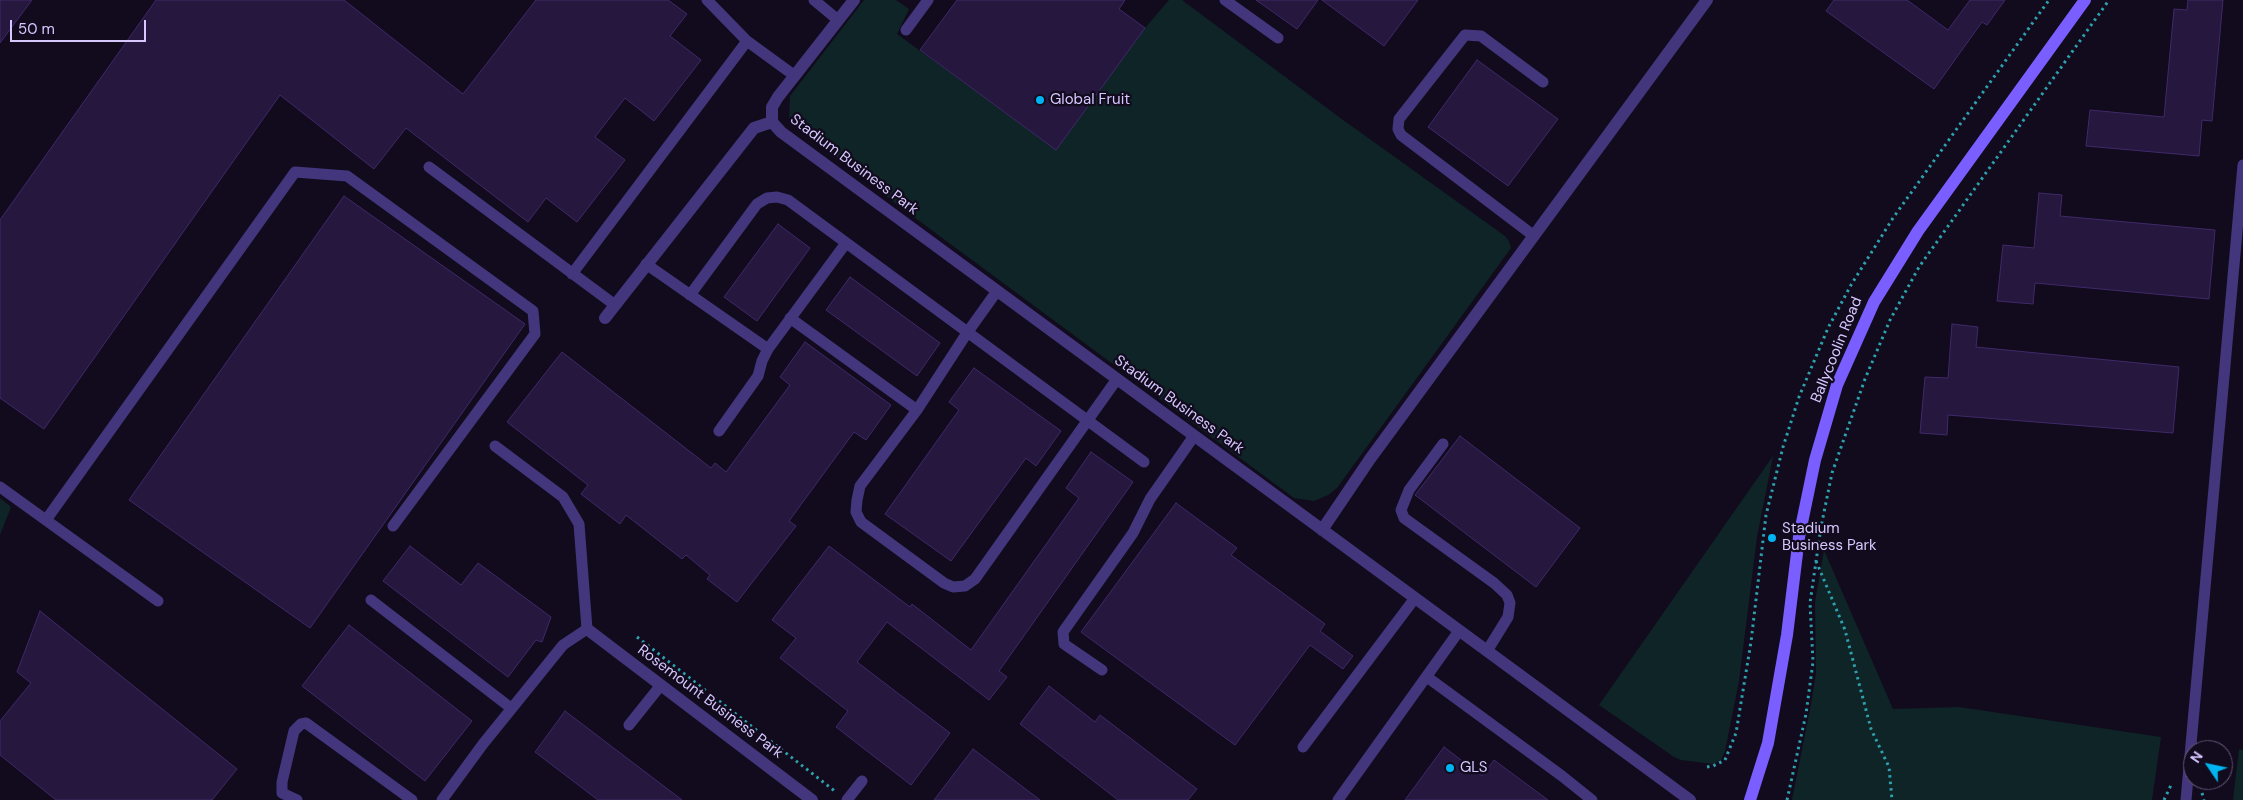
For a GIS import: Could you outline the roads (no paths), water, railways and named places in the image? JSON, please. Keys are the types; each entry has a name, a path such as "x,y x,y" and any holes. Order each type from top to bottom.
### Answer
{"street":[{"name":"Stadium Business Park","path":"854,0 772,107 772,122 781,132 1690,800"},
{"path":"1322,530 1370,459 1706,0"},
{"name":"Ballycoolin Road","path":"1750,800 1769,733 1787,635 1799,537 1809,488 1815,460 1837,385 1874,302 1918,231 2085,0"},
{"path":"605,318 754,128 772,122"},
{"name":"Rosemount Business Park","path":"587,629 812,800"}],"lane":[{"path":"707,0 747,41 794,76"},
{"path":"814,0 838,20"},
{"path":"1225,0 1278,38"},
{"path":"906,30 923,2"},
{"path":"1534,236 1398,129 1399,119 1465,35 1481,36 1543,82"},
{"path":"572,274 747,41"},
{"path":"2186,800 2243,165"},
{"path":"429,168 615,305"},
{"path":"46,520 295,172 347,176 533,311 535,334 393,526"},
{"path":"690,295 757,204 767,198 776,197 788,200 1144,462"},
{"path":"719,431 758,376 762,361 768,350 846,243"},
{"path":"646,264 768,350"},
{"path":"997,291 917,410 860,486 856,512 862,522 944,583 953,587 965,586 975,579 1117,379"},
{"path":"790,318 917,410"},
{"path":"1102,670 1064,644 1063,632 1133,533 1150,498 1194,436"},
{"path":"1443,444 1409,490 1401,510 1404,518 1494,583 1507,595 1510,604 1508,617 1487,651"},
{"path":"442,800 511,708 563,645 587,629 579,524 563,497 495,446"},
{"path":"0,487 158,601"},
{"path":"1303,746 1414,598"},
{"path":"371,600 511,708"},
{"path":"1338,800 1459,631"},
{"path":"1427,677 1592,800"},
{"path":"630,725 661,685"},
{"path":"297,800 282,794 282,782 294,731 301,724 306,723 412,800"},
{"path":"843,797 862,780"}],"place":[{"name":"Global Fruit","path":"1040,100"},
{"name":"Stadium Business Park","path":"1772,538"},
{"name":"GLS","path":"1450,768"}]}
